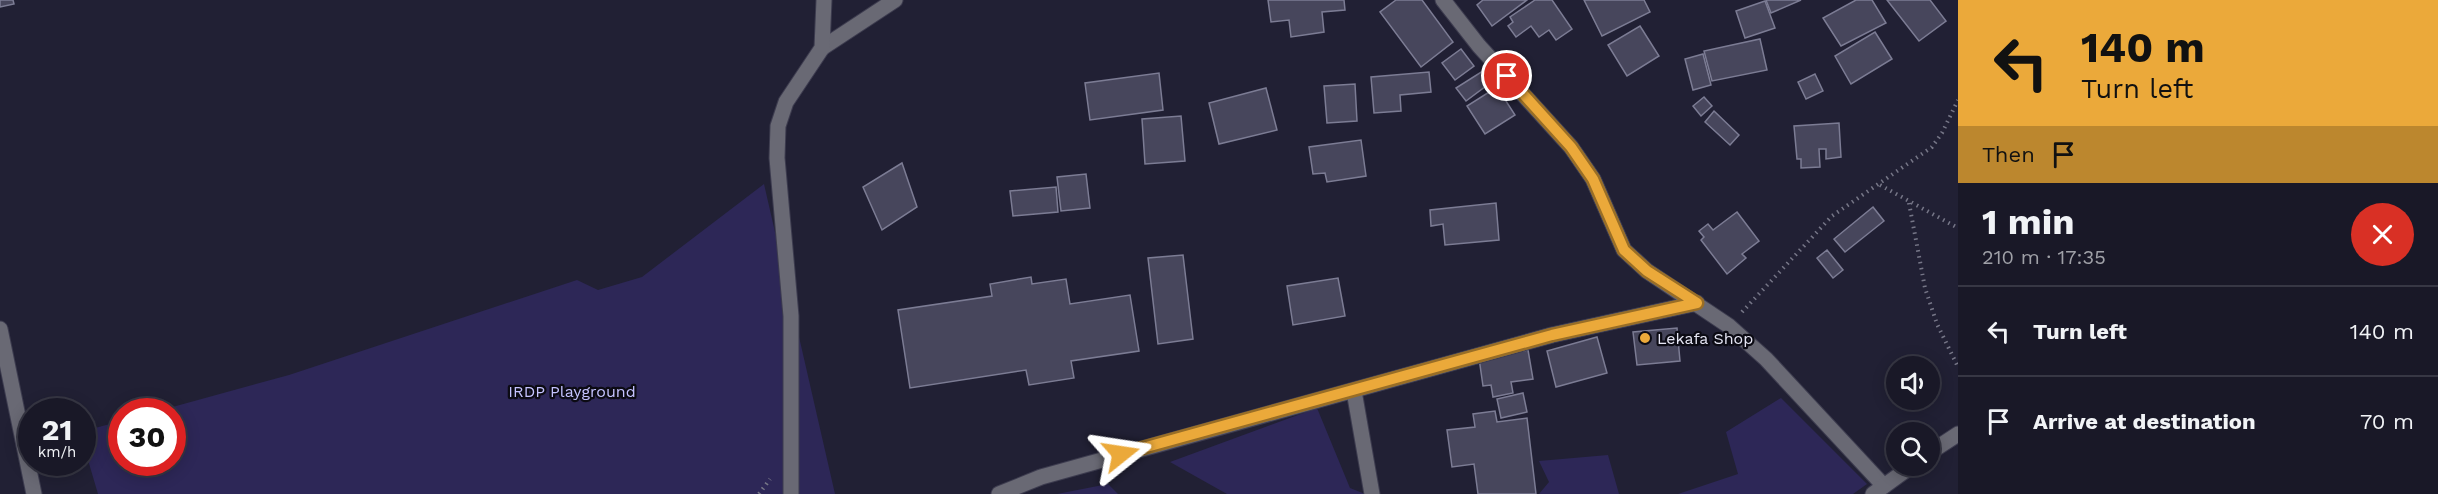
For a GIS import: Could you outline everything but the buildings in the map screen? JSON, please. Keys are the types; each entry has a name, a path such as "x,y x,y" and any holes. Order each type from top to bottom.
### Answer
{"street":[{"path":"822,48 824,0"},
{"path":"791,494 791,316 777,158 778,126 786,102 822,48 894,0"},
{"path":"1443,0 1479,46 1571,147 1593,179 1624,250 1647,271 1729,326 1766,359 1878,490 1898,476"},
{"path":"999,494 1052,474 1354,392 1552,335 1697,303"},
{"path":"0,329 34,494"},
{"path":"1354,392 1372,494"},
{"path":"1940,446 1958,434"}],"path":[{"path":"1729,326 1832,216 1932,147 1942,134 1958,100"},
{"path":"1880,185 1908,203 1958,228"},
{"path":"1908,203 1925,288 1937,324 1958,367"}],"green space":[{"name":"IRDP Playground","path":"764,184 835,494 98,494 93,476 96,476 96,428 108,425 108,476 186,476 186,403 289,375 577,280 598,290 642,277"},
{"path":"1781,398 1867,484 1853,494 1678,494 1738,474 1726,432"},
{"path":"1317,408 1350,488 1365,494 1227,494 1170,462"},
{"path":"1608,455 1619,494 1539,494 1549,482 1539,461"},
{"path":"1108,484 1118,494 1057,494"}],"place":[{"name":"Lekafa Shop","path":"1645,338"}],"route":[{"path":"1121,454 1252,420 1552,335 1697,303 1647,271 1624,250 1593,179 1571,147 1507,76"}]}
